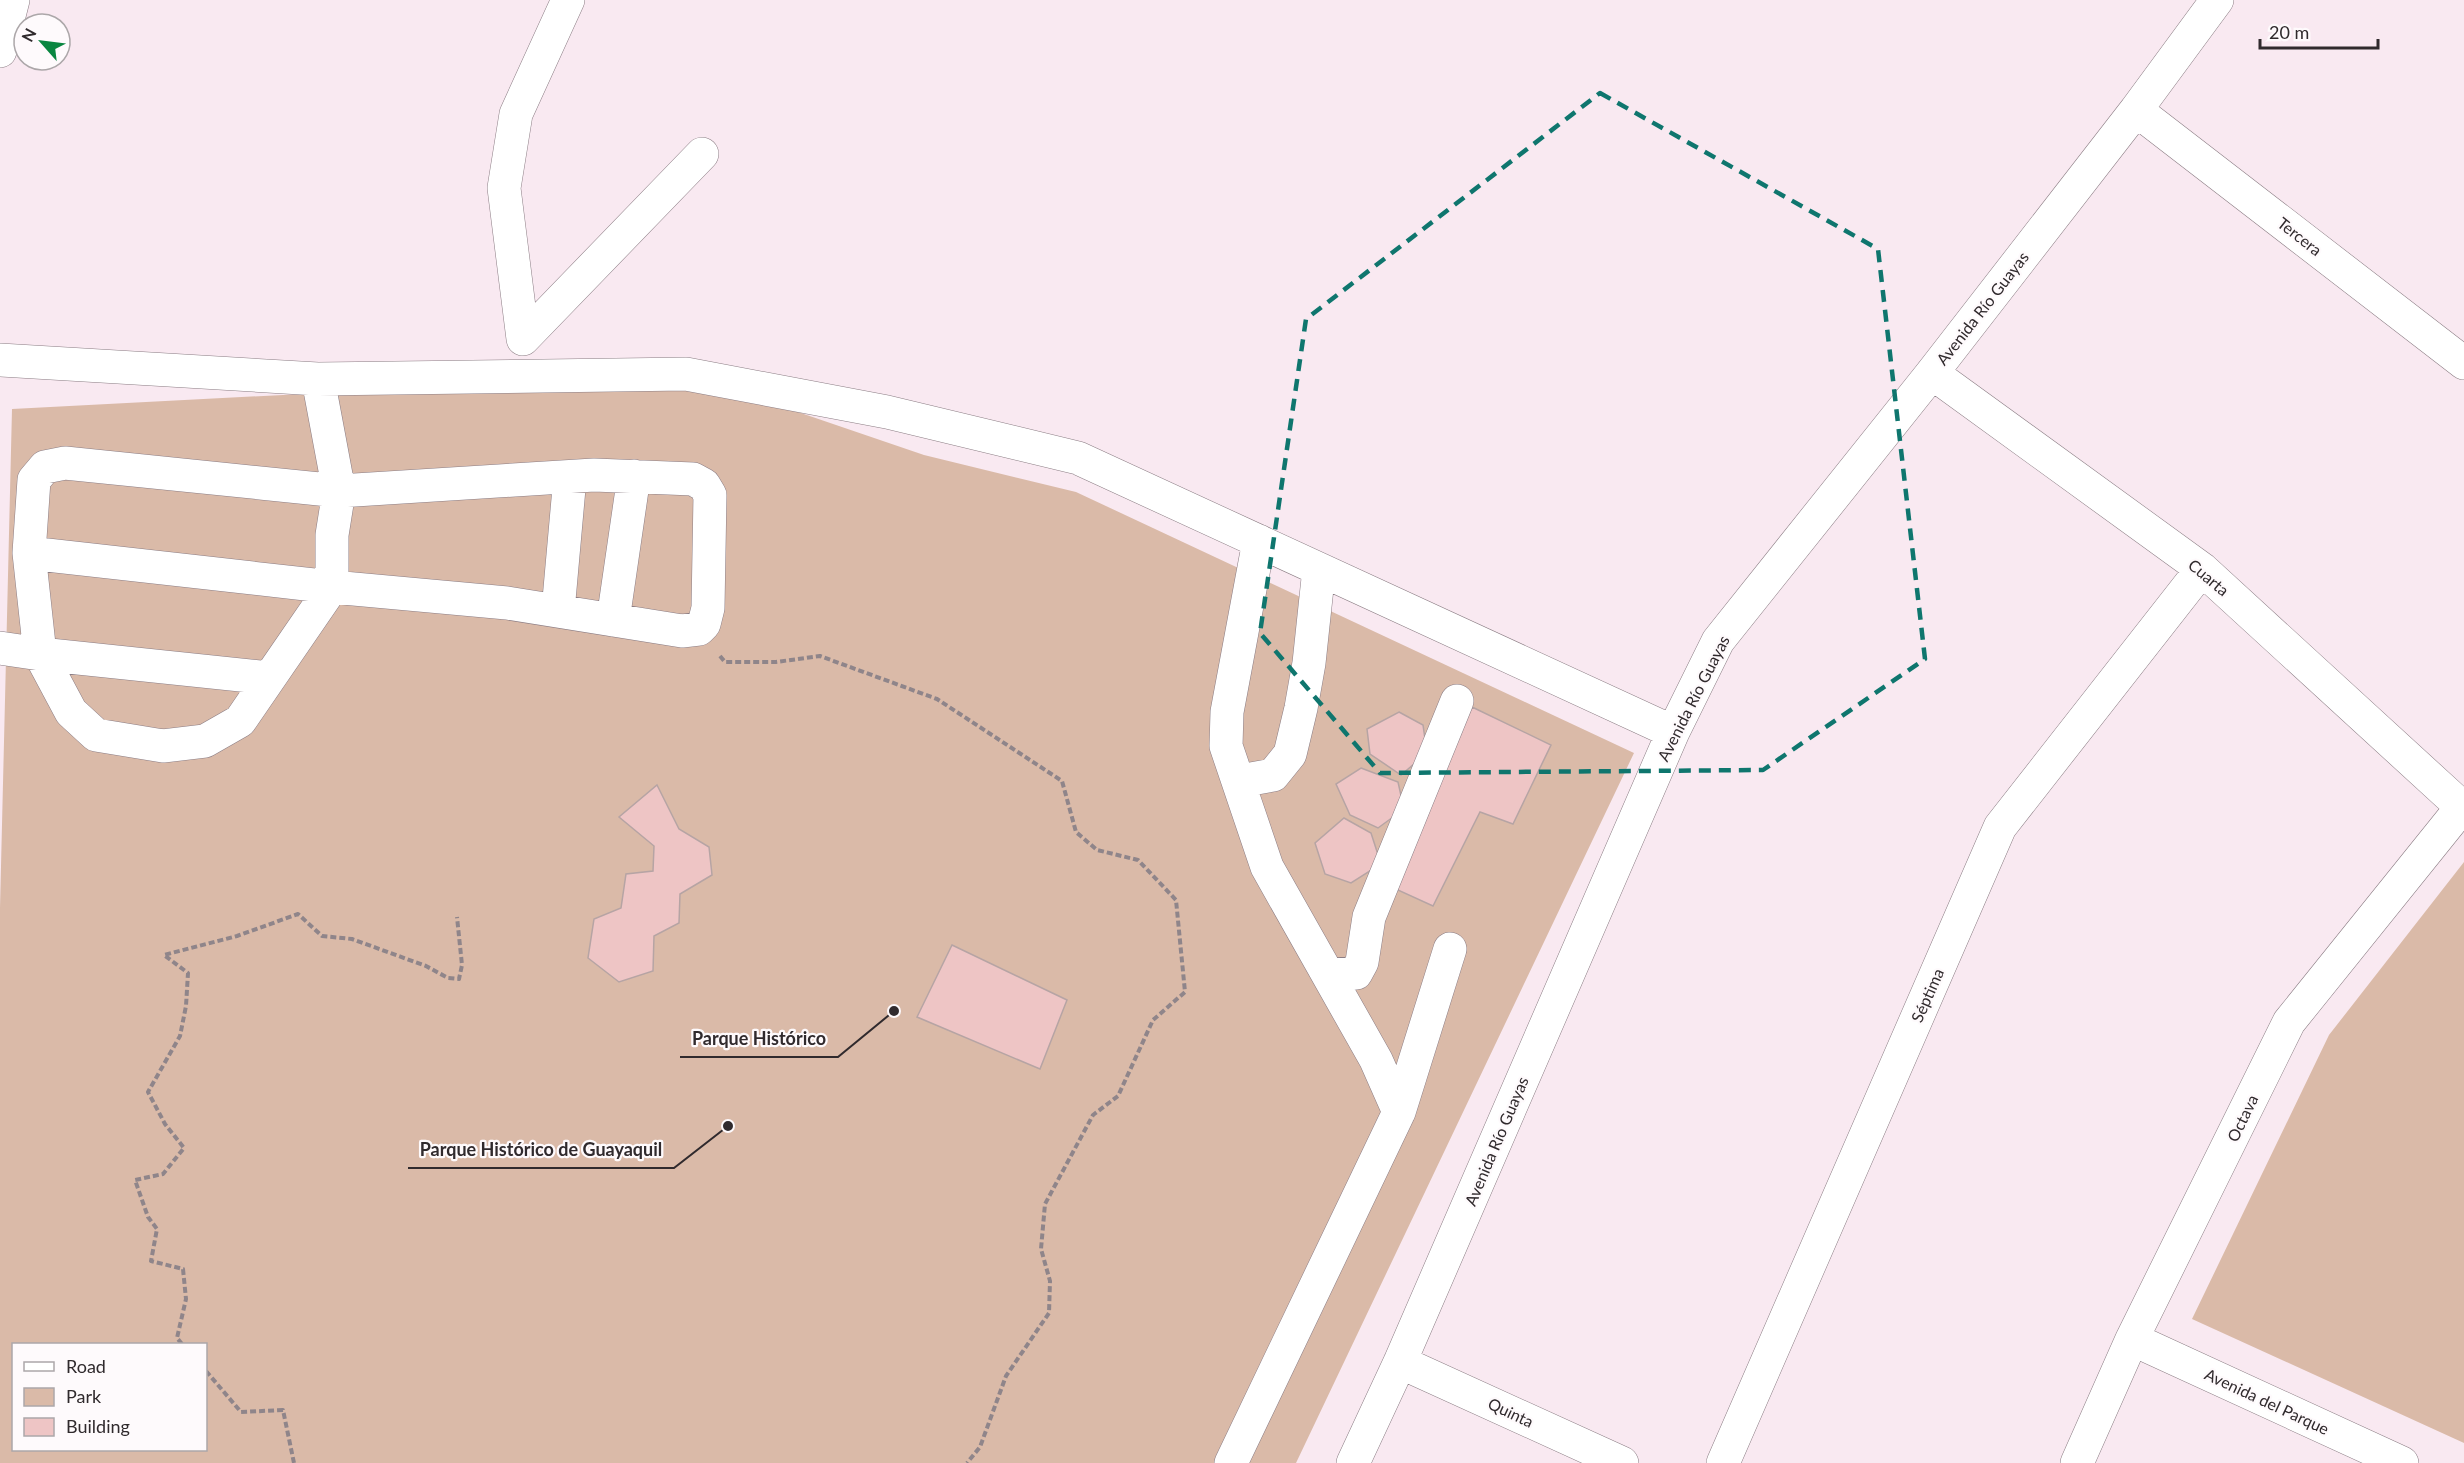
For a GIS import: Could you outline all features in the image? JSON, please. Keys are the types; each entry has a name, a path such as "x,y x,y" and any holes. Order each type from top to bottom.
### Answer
{"street":[{"path":"0,51 13,0"},
{"path":"568,0 516,114 504,188 523,339 702,154"},
{"name":"Avenida Río Guayas","path":"1353,1463 1400,1362 1673,732 1718,641 1932,373 2136,110 2217,0"},
{"name":"Tercera","path":"2136,110 2464,363"},
{"path":"0,360 318,379 686,374 887,412 1078,458 1673,732"},
{"name":"Cuarta","path":"1932,373 2202,569 2463,808"},
{"path":"29,553 332,586 507,603 691,630 699,629 704,624 708,608 710,495 704,485 693,479 634,476 570,477 339,491 65,463 45,467 34,480 29,553 40,654 71,712 96,735 163,746 205,741 240,721 332,586 332,535 339,491 318,379"},
{"path":"613,620 634,476"},
{"path":"558,611 570,477"},
{"path":"1259,541 1238,667 1227,712 1226,746 1240,781 1267,867 1376,1060 1399,1112"},
{"path":"1240,781 1273,775 1290,754 1309,663 1319,569"},
{"name":"Séptima","path":"1723,1463 2000,827 2202,569"},
{"path":"0,648 269,678"},
{"path":"1328,975 1356,973 1362,962 1369,917 1457,701"},
{"name":"Octava","path":"2078,1463 2132,1339 2289,1022 2463,808"},
{"path":"1232,1463 1399,1112 1450,949"},
{"name":"Avenida del Parque","path":"2132,1339 2402,1463"},
{"name":"Quinta","path":"1400,1362 1622,1463"}],"path":[{"path":"714,649 725,662 776,662 820,656 937,699 1062,781 1076,832 1097,850 1138,860 1176,900 1185,992 1153,1020 1118,1096 1093,1115 1045,1204 1041,1249 1050,1281 1049,1313 1006,1376 980,1447 967,1463"},
{"path":"181,1343 177,1338 186,1299 183,1269 151,1261 156,1229 148,1217 135,1180 163,1174 184,1148 165,1124 148,1092 180,1036 186,1006 188,973 164,955 237,936 298,914 322,936 352,939 391,952 448,978 459,979 462,965 457,917"},
{"path":"207,1372 241,1412 283,1410 294,1463"}],"highlighted area":[{"path":"1600,93 1878,249 1925,659 1763,770 1380,773 1260,633 1306,319"}],"green space":[{"path":"686,374 924,455 1076,492 1634,753 1296,1463 0,1463 0,908 12,409"},
{"path":"2464,862 2464,1443 2192,1319 2329,1035"}],"building":[{"path":"1472,707 1551,745 1513,824 1480,812 1433,906 1389,886"},
{"path":"1399,712 1423,725 1427,753 1401,775 1370,754 1367,729"},
{"path":"1361,768 1398,782 1404,809 1378,828 1350,815 1336,784"},
{"path":"657,785 679,829 709,847 712,875 680,894 679,923 654,936 653,971 619,982 588,958 594,919 621,908 626,874 653,871 654,846 619,817"},
{"path":"1344,818 1371,833 1381,864 1351,883 1325,874 1315,843"},
{"path":"952,945 1067,1000 1040,1069 917,1017"}],"place":[{"name":"Parque Histórico","path":"894,1011"},
{"name":"Parque Histórico de Guayaquil","path":"728,1126"}]}
